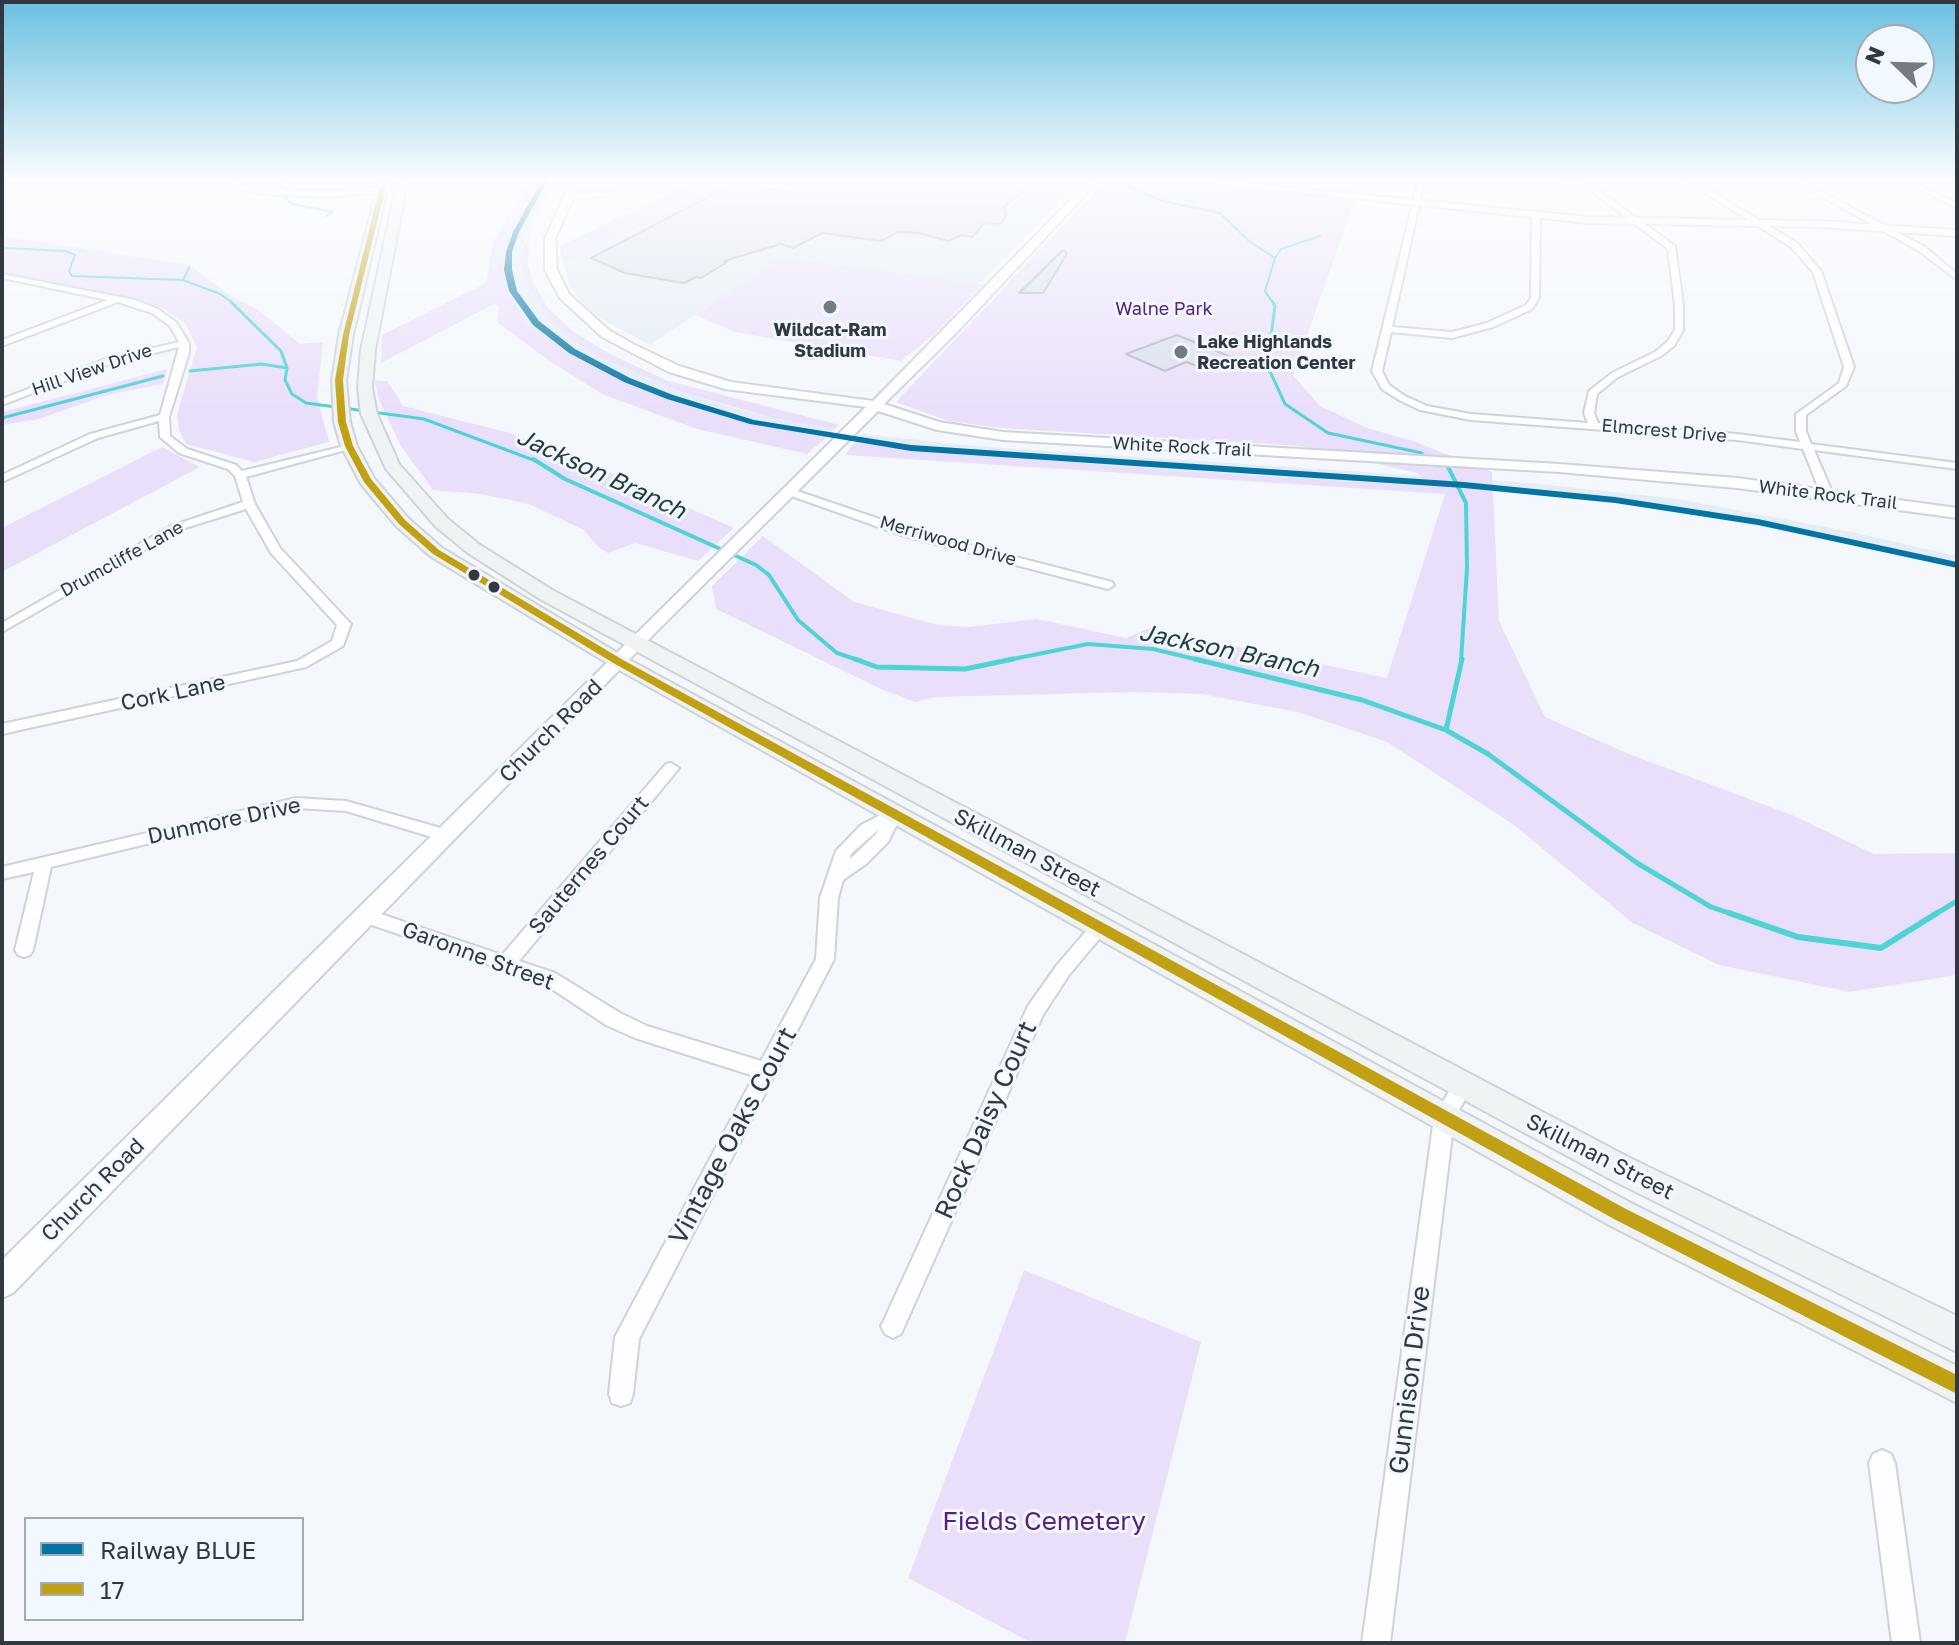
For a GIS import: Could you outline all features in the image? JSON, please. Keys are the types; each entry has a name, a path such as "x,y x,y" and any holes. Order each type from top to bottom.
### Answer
{"main road":[{"name":"Skillman Street","path":"367,255 341,370 339,401 347,442 367,480 383,501 436,552 619,662 1444,1118 1620,1214 1957,1385"},
{"name":"Skillman Street","path":"388,255 368,350 365,383 369,414 392,466 431,512 474,549 521,580 914,793 1619,1168 1957,1334"},
{"path":"353,309 378,307"},
{"path":"347,442 366,448 376,462 392,466"},
{"path":"894,814 914,793"}],"street":[{"name":"White Rock Trail","path":"551,255 551,270 564,296 606,334 642,354 700,378 747,388 827,395 876,404 937,426 1003,436 1559,468 1827,494 1957,513"},
{"name":"Church Road","path":"2,1282 1024,255"},
{"path":"1404,255 1386,329 1452,335 1490,325 1529,307 1535,298 1536,255"},
{"path":"1594,426 1590,401 1597,386 1658,354 1671,344 1679,330 1675,255"},
{"path":"1804,255 1812,262 1849,367 1843,384 1801,414 1799,422 1827,494"},
{"path":"1931,255 1957,278"},
{"path":"2,276 118,299 165,317 184,343 184,353 164,417 165,437 193,456 232,467 240,475 249,504"},
{"path":"2,343 118,299"},
{"name":"Elmcrest Drive","path":"1386,329 1377,371 1380,380 1402,398 1443,412 1808,446 1957,466"},
{"name":"Hill View Drive","path":"2,402 106,362 184,343"},
{"path":"2,479 94,436 164,417"},
{"path":"240,475 347,442"},
{"name":"Merriwood Drive","path":"790,492 908,533 1108,585"},
{"name":"Drumcliffe Lane","path":"2,628 175,528 249,504"},
{"name":"Cork Lane","path":"2,729 301,664 338,643 344,624 340,617 275,550 249,504"},
{"name":"Sauternes Court","path":"507,962 671,768"},
{"name":"Dunmore Drive","path":"2,873 296,803 346,806 445,835"},
{"name":"Vintage Oaks Court","path":"621,1394 627,1337 825,959 829,898 838,875 860,860 882,838 894,814"},
{"path":"24,950 44,863"},
{"name":"Garonne Street","path":"366,916 549,978 613,1019 642,1032 766,1071"},
{"name":"Rock Daisy Court","path":"893,1326 1035,1011 1063,970 1100,927"},
{"path":"1444,1118 1463,1085"},
{"name":"Gunnison Drive","path":"1376,1643 1444,1118"},
{"path":"1882,1463 1906,1643"}],"shaded area":[{"path":"506,255 520,255 521,275 546,316 566,336 597,356 684,393 744,411 834,429 826,438 687,406 614,378 575,357 528,324 509,294 502,268"},
{"path":"582,255 1007,255 978,284 780,257 650,345 602,319 584,304 571,287 563,264"},
{"path":"862,434 975,446 1530,483 1678,499 1852,532 1957,556 1957,567 1860,545 1643,505 1495,490 1175,471 854,443"}],"green space":[{"path":"2,255 124,255 190,265 231,296 257,309 300,344 323,342 317,397 329,442 254,462 186,444 179,430 177,414 197,347 185,323 164,309 138,299 2,273"},
{"path":"491,255 506,255 502,268 509,294 528,324 575,357 657,395 723,416 826,438 807,454 697,429 602,394 551,362 497,322 499,308 496,303 381,363 382,335 486,283"},
{"path":"528,255 533,282 548,308 574,332 610,354 668,381 839,425 834,429 774,418 684,393 597,356 566,336 546,316 521,275 520,256"},
{"path":"561,255 582,255 563,264"},
{"name":"Walne Park","path":"1035,255 1336,255 1293,375 1320,406 1367,428 1413,441 1492,472 1499,621 1545,717 1629,754 1792,815 1874,854 1957,853 1957,975 1850,992 1719,965 1633,923 1514,825 1387,742 1298,712 1201,694 1134,692 935,697 915,702 883,690 716,609 712,586 763,536 854,602 938,625 968,627 1037,619 1126,638 1149,628 1387,678 1445,494 845,455 854,443 1175,471 1432,486 1417,473 1300,446 1000,428 949,421 896,402"},
{"name":"Wildcat-Ram Stadium","path":"780,257 984,284 931,338 925,338 929,339 901,361 735,332 695,315"},
{"path":"167,369 163,384 107,395 39,419 2,425 2,412"},
{"path":"375,380 387,381 403,406 510,433 734,528 698,561 635,543 608,553 599,548 584,530 529,504 481,494 433,490 401,446 379,400"},
{"path":"162,447 200,467 2,572 2,528"},
{"name":"Fields Cemetery","path":"1024,1270 1201,1342 1125,1643 1032,1643 908,1578"}],"building":[{"path":"597,255 745,255 724,261 727,262 701,278 684,283 625,273 591,258"},
{"path":"1058,255 1067,255 1043,293 1019,293"},
{"name":"Lake Highlands Recreation Center","path":"1177,335 1231,357 1202,368 1186,362 1165,371 1126,354"}],"waterway":[{"name":"Jackson Branch","path":"74,255 69,271 72,276 183,280"},
{"path":"1270,255 1275,258"},
{"path":"1273,303 1265,291 1275,258"},
{"path":"183,280 189,268"},
{"name":"Jackson Branch","path":"183,280 220,294 233,303"},
{"name":"Jackson Branch","path":"230,301 281,351 287,368"},
{"path":"1272,301 1275,306 1267,365 1285,404 1328,433 1422,453"},
{"path":"190,371 262,364 287,368"},
{"name":"Jackson Branch","path":"287,368 285,380 292,394 306,403 424,419 536,461"},
{"path":"2,418 163,376"},
{"name":"Jackson Branch","path":"533,459 565,479 756,565 769,575 798,620 837,653 855,659"},
{"path":"1446,463 1466,503 1467,568 1461,661"},
{"name":"Jackson Branch","path":"1013,659 1088,644 1153,649 1203,661"},
{"name":"Jackson Branch","path":"855,659 861,661"},
{"name":"Jackson Branch","path":"855,659 877,667 965,669 1013,659"},
{"name":"Jackson Branch","path":"1003,661 1013,659"},
{"name":"Jackson Branch","path":"1195,659 1362,700 1446,730"},
{"path":"1446,730 1462,659"},
{"name":"Jackson Branch","path":"1446,730 1488,754 1637,863 1711,907 1729,913"},
{"name":"Jackson Branch","path":"1934,915 1957,901"},
{"name":"Jackson Branch","path":"1729,913 1735,915"},
{"name":"Jackson Branch","path":"1729,913 1798,937 1881,948 1937,913"}],"rail line":[{"name":"BLUE","path":"509,255 508,270 513,291 536,323 572,351 627,380 670,397 753,422 911,448 1464,485 1615,500 1758,522 1957,565"}],"transit line":[{"name":"17","path":"366,255 346,335 339,380 342,422 349,446 367,480 402,522 436,552 619,662 1620,1214 1957,1385"}],"place":[{"name":"Wildcat-Ram Stadium","path":"830,307"},
{"name":"Lake Highlands Recreation Center","path":"1181,352"}]}
